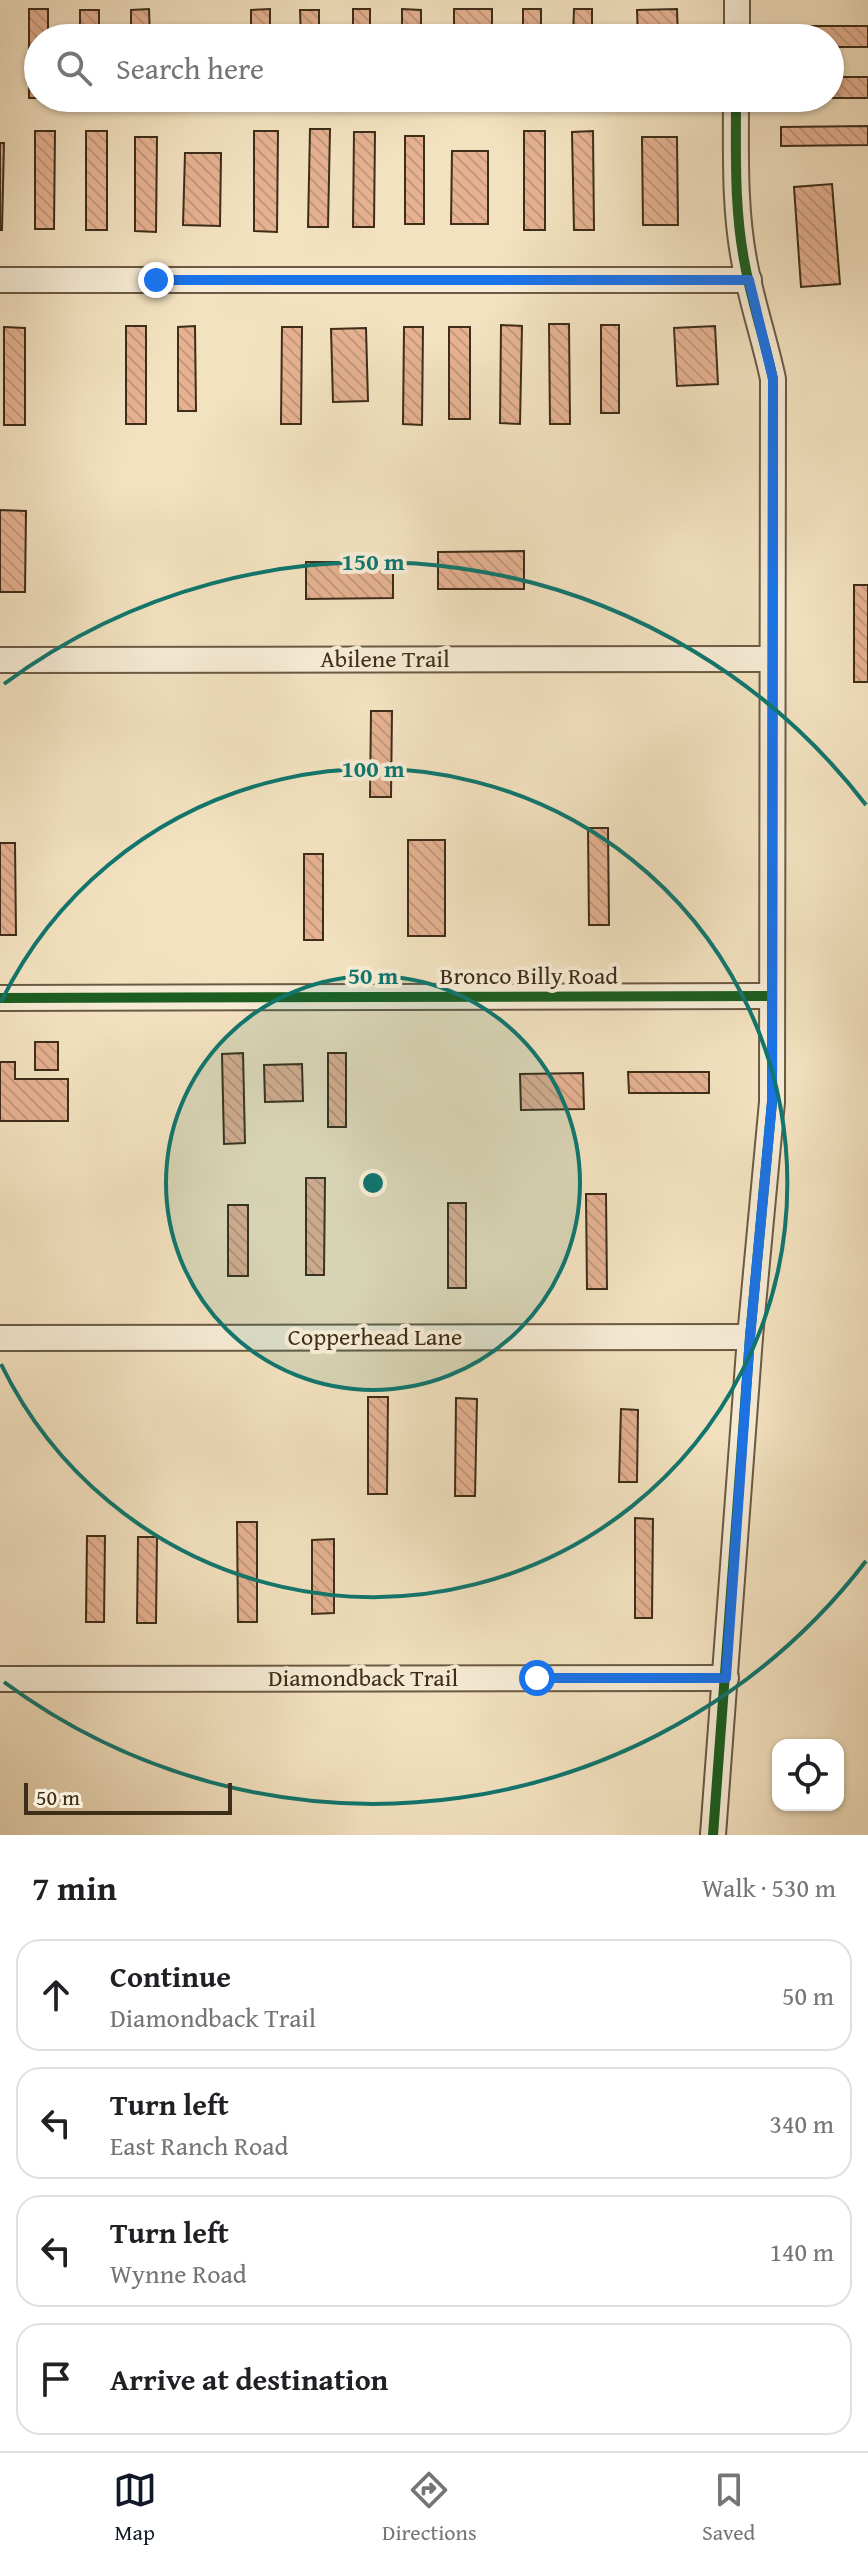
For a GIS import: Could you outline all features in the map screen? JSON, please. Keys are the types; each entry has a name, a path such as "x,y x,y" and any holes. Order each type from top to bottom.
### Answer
{"street":[{"path":"737,0 737,24"},
{"path":"713,1835 750,1337 772,1102 773,379 749,280 736,203 736,112"},
{"path":"0,280 749,280"},
{"name":"Abilene Trail","path":"0,660 771,659"},
{"name":"Bronco Billy Road","path":"0,998 771,996"},
{"name":"Copperhead Lane","path":"0,1338 750,1337"},
{"name":"Diamondback Trail","path":"0,1679 726,1678"}],"building":[{"path":"29,9 48,9 48,24 29,24"},
{"path":"149,9 150,24 131,24 131,10"},
{"path":"270,9 270,24 251,24 251,10"},
{"path":"353,9 370,9 370,24 353,24"},
{"path":"402,9 421,10 421,24 402,24"},
{"path":"454,9 492,9 492,24 454,24"},
{"path":"523,9 541,9 541,24 523,24"},
{"path":"574,9 592,9 592,24 573,24"},
{"path":"677,9 678,24 638,24 637,10"},
{"path":"80,10 99,10 99,24 80,24"},
{"path":"300,10 319,10 319,24 300,24"},
{"path":"844,26 868,26 868,47 844,47"},
{"path":"844,77 868,77 868,98 844,98"},
{"path":"868,126 868,145 781,146 781,127"},
{"path":"310,129 330,129 328,227 308,227"},
{"path":"35,131 55,131 54,229 35,229"},
{"path":"86,131 107,131 107,230 86,230"},
{"path":"254,131 278,131 277,232 254,231"},
{"path":"524,131 545,131 545,230 524,230"},
{"path":"593,131 594,230 574,230 572,132"},
{"path":"354,132 375,132 374,227 353,227"},
{"path":"405,136 424,136 424,224 405,224"},
{"path":"135,137 157,137 156,232 135,231"},
{"path":"642,137 677,137 678,225 643,225"},
{"path":"0,143 4,143 2,230 0,230"},
{"path":"452,151 488,151 488,224 451,224"},
{"path":"185,153 221,153 220,226 183,225"},
{"path":"832,184 840,284 801,287 794,187"},
{"path":"549,324 569,324 570,424 550,424"},
{"path":"501,325 522,326 520,424 500,423"},
{"path":"601,325 619,325 619,413 601,413"},
{"path":"126,326 146,326 146,424 126,424"},
{"path":"195,326 196,411 178,411 178,327"},
{"path":"715,326 718,384 677,386 674,328"},
{"path":"4,327 25,328 25,425 4,425"},
{"path":"282,327 302,327 301,424 281,424"},
{"path":"404,327 423,327 422,425 403,424"},
{"path":"449,327 470,327 470,419 449,419"},
{"path":"366,328 368,401 333,402 331,329"},
{"path":"0,510 26,511 25,592 0,592"},
{"path":"524,551 524,589 438,589 438,552"},
{"path":"306,562 393,562 393,598 306,599"},
{"path":"854,585 868,585 868,682 854,682"},
{"path":"371,711 392,711 391,797 370,797"},
{"path":"588,828 608,828 609,925 589,925"},
{"path":"408,840 445,840 445,936 408,936"},
{"path":"0,843 15,843 16,935 0,935"},
{"path":"304,854 323,854 323,940 304,940"},
{"path":"35,1042 58,1042 58,1070 35,1070"},
{"path":"243,1053 245,1143 224,1144 222,1054"},
{"path":"328,1053 346,1053 346,1127 328,1127"},
{"path":"0,1062 15,1062 15,1079 68,1079 68,1121 0,1121"},
{"path":"302,1064 303,1101 265,1102 264,1065"},
{"path":"628,1072 709,1072 709,1093 629,1093"},
{"path":"583,1073 584,1109 521,1110 520,1074"},
{"path":"306,1178 325,1178 324,1275 306,1275"},
{"path":"586,1194 606,1194 607,1289 587,1289"},
{"path":"448,1203 466,1203 466,1288 448,1288"},
{"path":"228,1205 248,1205 248,1276 228,1276"},
{"path":"368,1397 388,1397 387,1494 368,1494"},
{"path":"456,1398 477,1399 475,1496 455,1496"},
{"path":"621,1409 638,1410 637,1482 619,1482"},
{"path":"635,1518 653,1519 652,1618 635,1618"},
{"path":"237,1522 257,1522 257,1622 238,1622"},
{"path":"87,1536 105,1536 104,1622 86,1622"},
{"path":"138,1537 157,1537 156,1623 137,1623"},
{"path":"334,1539 334,1613 312,1614 312,1540"}],"cycle path":[{"path":"713,1835 750,1337 772,1102 773,379 741,244 736,182 736,112"},
{"path":"0,998 771,996"}],"route":[{"path":"156,280 749,280 762,326 773,379 772,1102 750,1337 726,1678 537,1678"}]}
